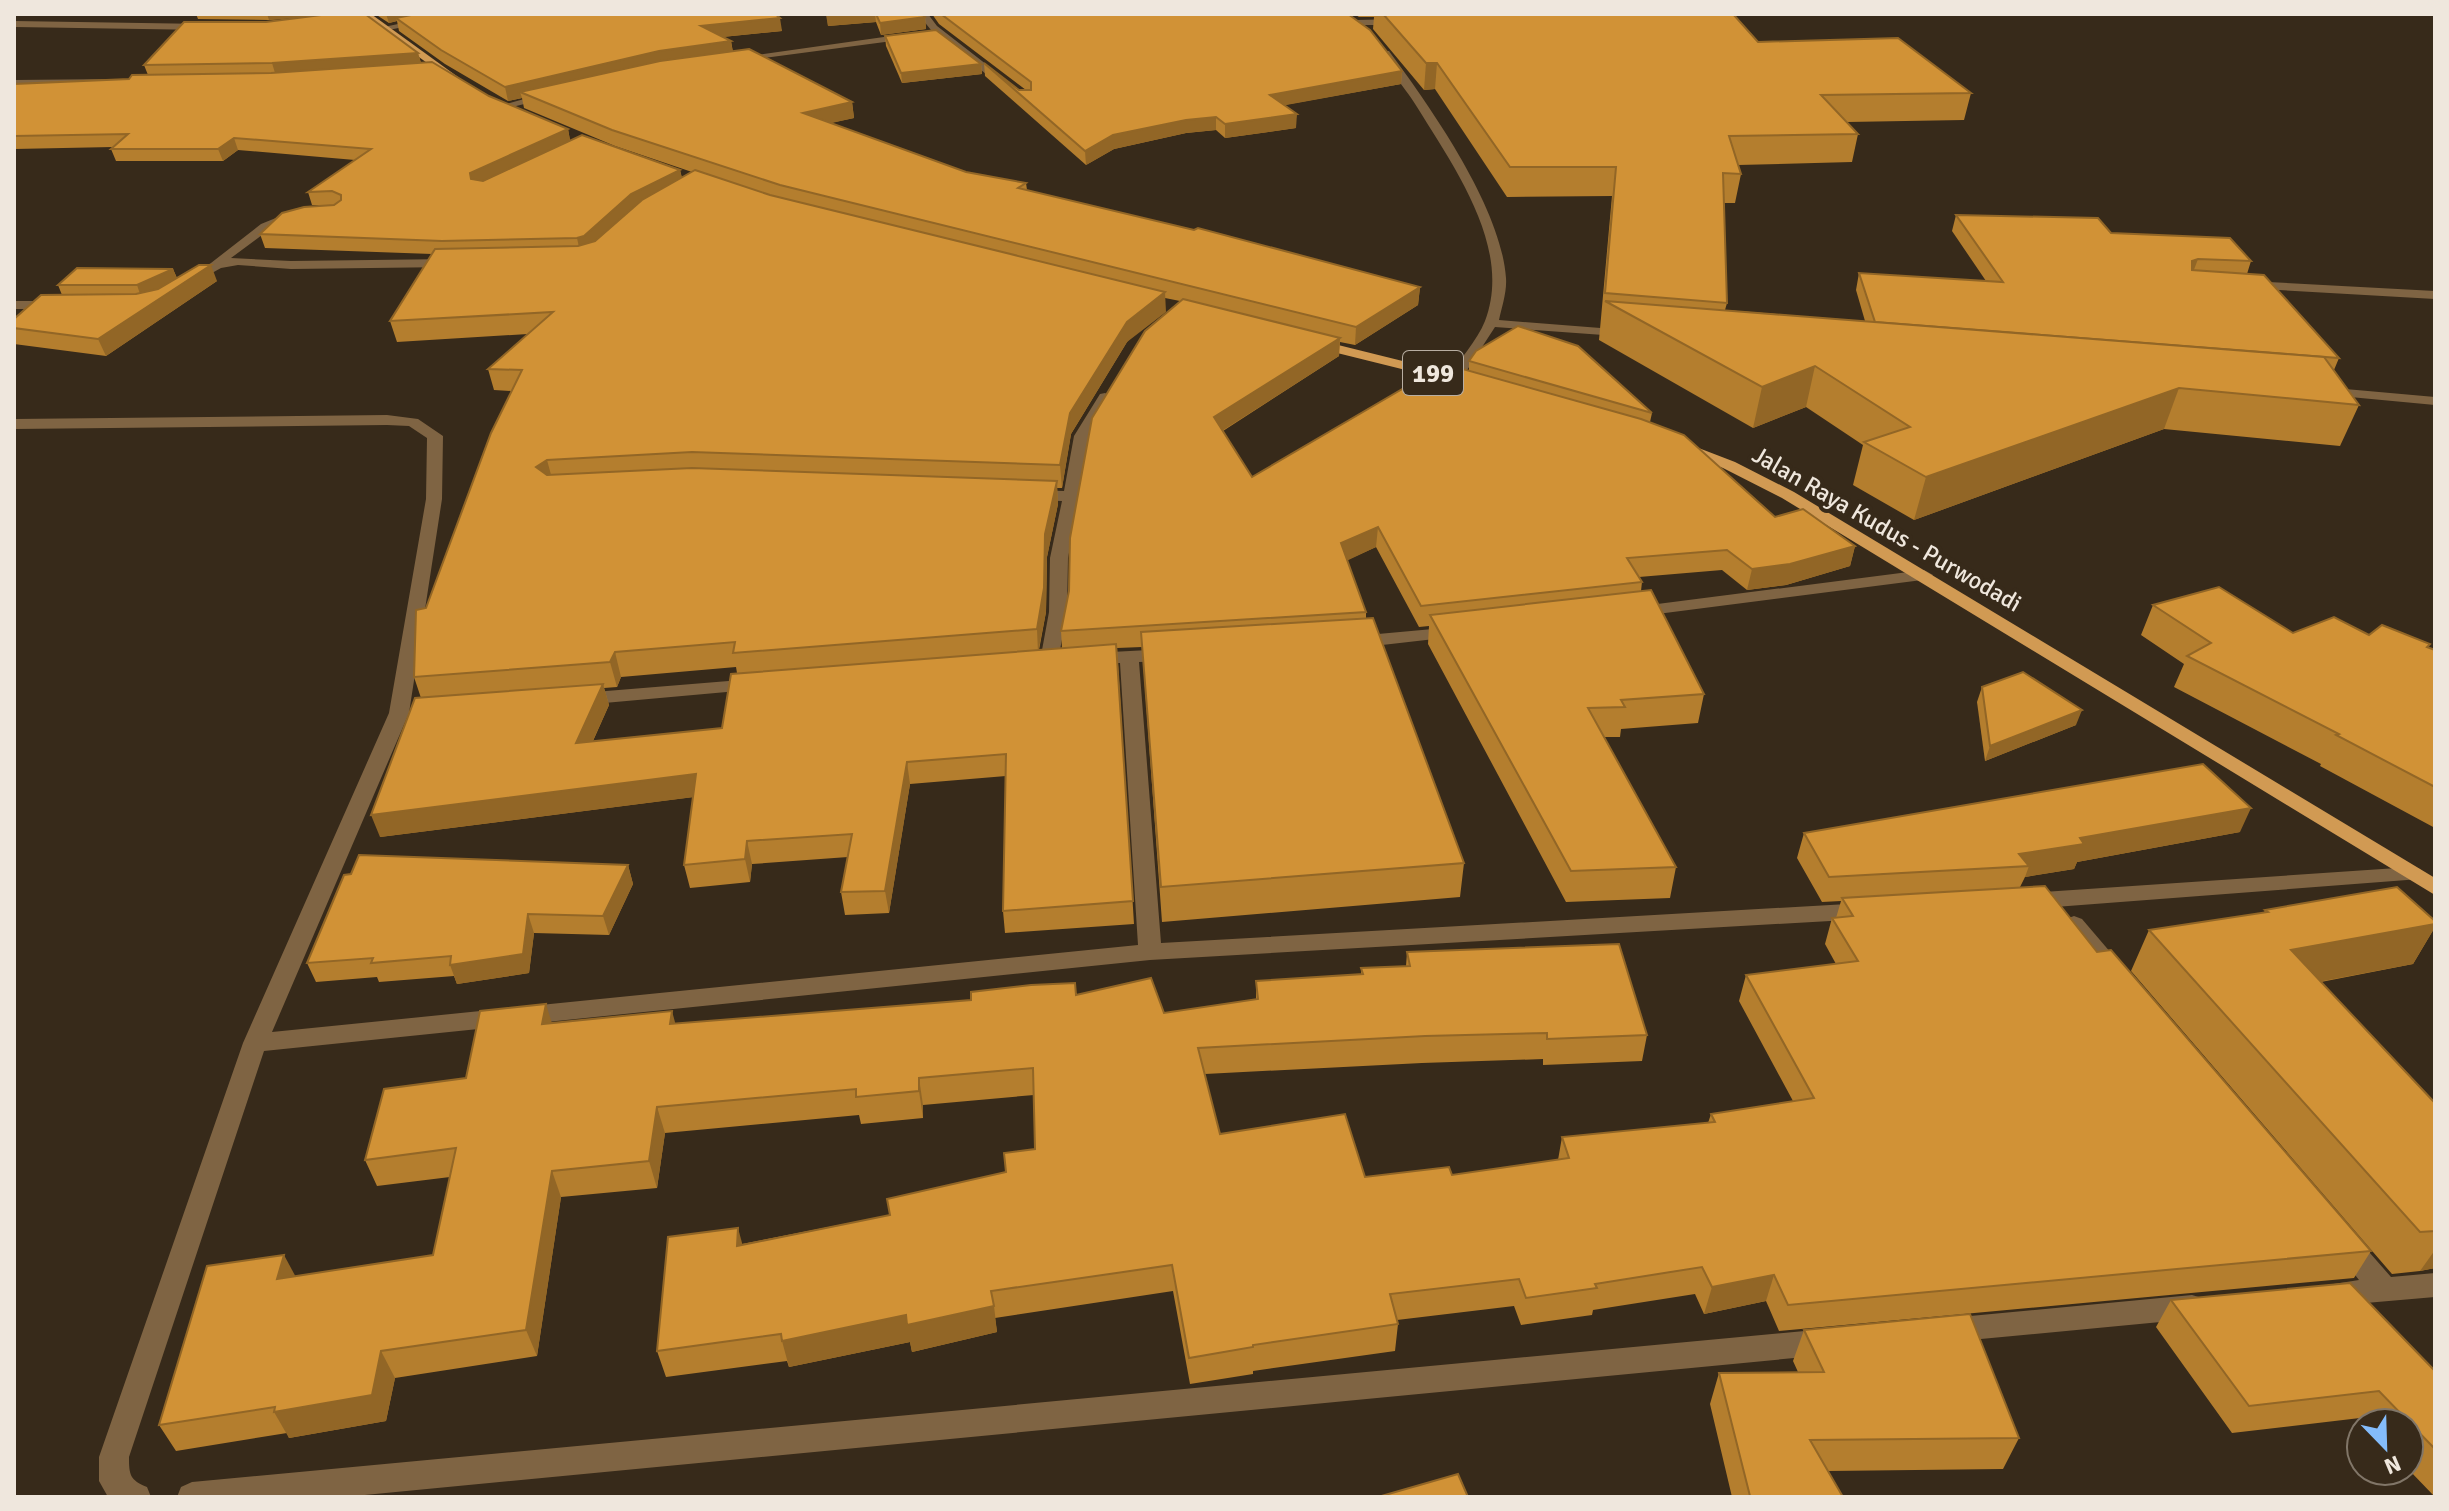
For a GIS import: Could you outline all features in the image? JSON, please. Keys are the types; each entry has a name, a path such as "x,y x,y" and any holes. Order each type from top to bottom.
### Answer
{"main road":[{"path":"361,15 384,28 432,69 463,82"},
{"path":"486,96 531,117"},
{"name":"199","path":"1302,340 1480,384"},
{"name":"Jalan Raya Kudus - Purwodadi","path":"1673,443 1729,465 1788,495 2435,888"}],"street":[{"path":"384,28 461,14"},
{"path":"923,14 940,33 1013,90"},
{"path":"1344,15 1377,39 1425,109 1492,234 1500,279 1491,323 1455,378"},
{"path":"1356,23 1417,22"},
{"path":"14,24 211,27"},
{"path":"726,60 940,33"},
{"path":"14,83 124,81"},
{"path":"504,106 563,92"},
{"path":"183,284 278,218 318,210"},
{"path":"216,263 245,260 291,265 471,263"},
{"path":"2238,285 2435,295"},
{"path":"14,305 75,305"},
{"path":"1491,323 1636,335"},
{"path":"1113,385 1082,436 1059,558 1055,661 1186,654"},
{"path":"2306,389 2435,401"},
{"path":"14,424 387,420 413,422 435,436 434,499 407,712 255,1043 114,1457 114,1481 126,1496 136,1497"},
{"path":"1012,494 1070,496"},
{"path":"1616,614 1924,575"},
{"path":"1341,644 1479,629"},
{"path":"1129,657 1150,952"},
{"path":"557,700 779,683"},
{"path":"2005,903 2412,874"},
{"path":"2053,900 2136,997"},
{"path":"255,1043 1150,952 1894,909"},
{"path":"2332,1228 2384,1289"},
{"path":"2304,1297 2435,1285"},
{"path":"1923,1333 2225,1304"},
{"path":"192,1497 1859,1339"}],"building":[{"path":"329,14 365,14 418,53 272,63 144,65 184,22 266,22"},
{"path":"416,14 775,14 780,18 701,26 731,41 659,51 505,87 441,50 396,18"},
{"path":"876,14 923,14 925,17 880,23"},
{"path":"941,14 1348,14 1370,30 1402,71 1270,95 1297,114 1225,124 1216,117 1186,120 1113,135 1085,151 984,63 1019,90 1031,90 1031,82"},
{"path":"1383,14 1733,14 1758,42 1898,38 1971,93 1821,95 1858,134 1729,136 1741,174 1723,173 1727,303 1605,293 1616,167 1510,167 1437,63 1426,63"},
{"path":"936,30 981,64 901,73 885,36"},
{"path":"749,49 852,102 803,113 966,172 1026,183 1018,188 1194,230 1198,228 1420,287 1356,327 780,185 612,130 520,92 660,61"},
{"path":"432,62 489,96 568,129 470,173 471,179 483,181 582,135 680,170 631,194 584,236 577,238 442,241 260,234 282,213 304,207 334,205 341,200 341,195 332,191 308,192 371,149 234,138 218,149 111,149 128,134 14,136 14,84 129,79 132,75 271,73"},
{"path":"695,170 770,195 1165,292 1127,322 1070,413 1060,465 692,452 547,460 536,467 547,475 692,468 1057,481 1045,534 1044,588 1037,629 733,653 735,642 615,652 610,662 414,677 416,610 426,608 491,433 522,370 488,369 553,312 390,321 435,249 578,246 595,241 642,200"},
{"path":"1956,215 2098,218 2111,233 2230,238 2251,261 2198,259 2192,261 2192,270 2264,275 2339,358 1875,322 1859,273 2003,282"},
{"path":"199,265 211,265 98,339 14,328 14,319 41,295 136,294 158,289"},
{"path":"77,268 173,269 137,285 58,285"},
{"path":"1183,299 1340,338 1214,417 1252,477 1445,364 1641,419 1684,435 1775,517 1803,509 1855,546 1790,564 1752,569 1727,550 1627,558 1642,582 1421,606 1378,527 1341,543 1366,612 1061,631 1069,591 1070,538 1092,418 1145,331"},
{"path":"1605,301 2324,357 2359,405 2179,388 1926,477 1864,442 1910,427 1815,366 1762,387"},
{"path":"1518,326 1578,346 1652,413 1469,361 1476,351"},
{"path":"2219,587 2293,633 2334,617 2369,635 2382,625 2430,644 2427,647 2435,650 2435,787 2187,656 2211,643 2153,605"},
{"path":"1651,590 1704,694 1621,700 1625,707 1588,708 1676,867 1571,871 1430,615"},
{"path":"1373,618 1464,863 1161,887 1141,632"},
{"path":"1116,644 1133,901 1003,911 1006,754 907,762 885,891 841,892 852,834 747,841 745,859 684,865 696,774 371,815 415,698 603,684 576,743 722,728 731,674"},
{"path":"2023,672 2082,710 1990,746 1982,687"},
{"path":"2203,764 2251,808 2080,838 2084,844 2019,854 2029,866 1829,877 1804,833"},
{"path":"359,855 628,865 603,916 528,914 523,954 450,965 451,956 371,963 373,958 307,963 344,875 351,874"},
{"path":"2045,886 2097,952 2111,950 2371,1251 1788,1305 1774,1275 1712,1287 1702,1267 1595,1284 1597,1288 1526,1298 1519,1279 1390,1294 1398,1324 1253,1345 1189,1358 1172,1265 991,1291 994,1306 907,1325 906,1315 782,1341 781,1334 657,1351 668,1237 738,1228 737,1246 890,1215 887,1199 1006,1172 1004,1153 1035,1149 1033,1068 919,1078 919,1091 856,1097 856,1089 657,1107 649,1161 552,1171 526,1330 381,1351 372,1395 274,1412 275,1407 159,1425 207,1266 284,1255 277,1279 433,1255 456,1148 365,1160 384,1089 466,1078 480,1011 546,1004 542,1024 672,1011 670,1024 971,1000 971,992 1031,985 1075,983 1076,995 1151,978 1164,1013 1258,999 1256,981 1363,974 1361,968 1410,966 1407,952 1619,944 1647,1035 1547,1039 1547,1033 1425,1036 1198,1048 1220,1134 1345,1114 1365,1177 1449,1167 1452,1175 1569,1158 1562,1137 1715,1122 1711,1114 1814,1098 1746,975 1858,961 1832,918 1853,916 1842,898"},
{"path":"2397,887 2435,924 2291,950 2435,1103 2435,1231 2420,1232 2149,930 2268,912 2265,910"},
{"path":"2350,1283 2435,1371 2435,1449 2425,1439 2425,1407 2394,1407 2379,1391 2249,1406 2171,1300"},
{"path":"1970,1314 2019,1438 1810,1440 1843,1497 1746,1497 1750,1496 1719,1373 1824,1372 1804,1330"},
{"path":"1458,1474 1468,1497 1378,1497"}]}
